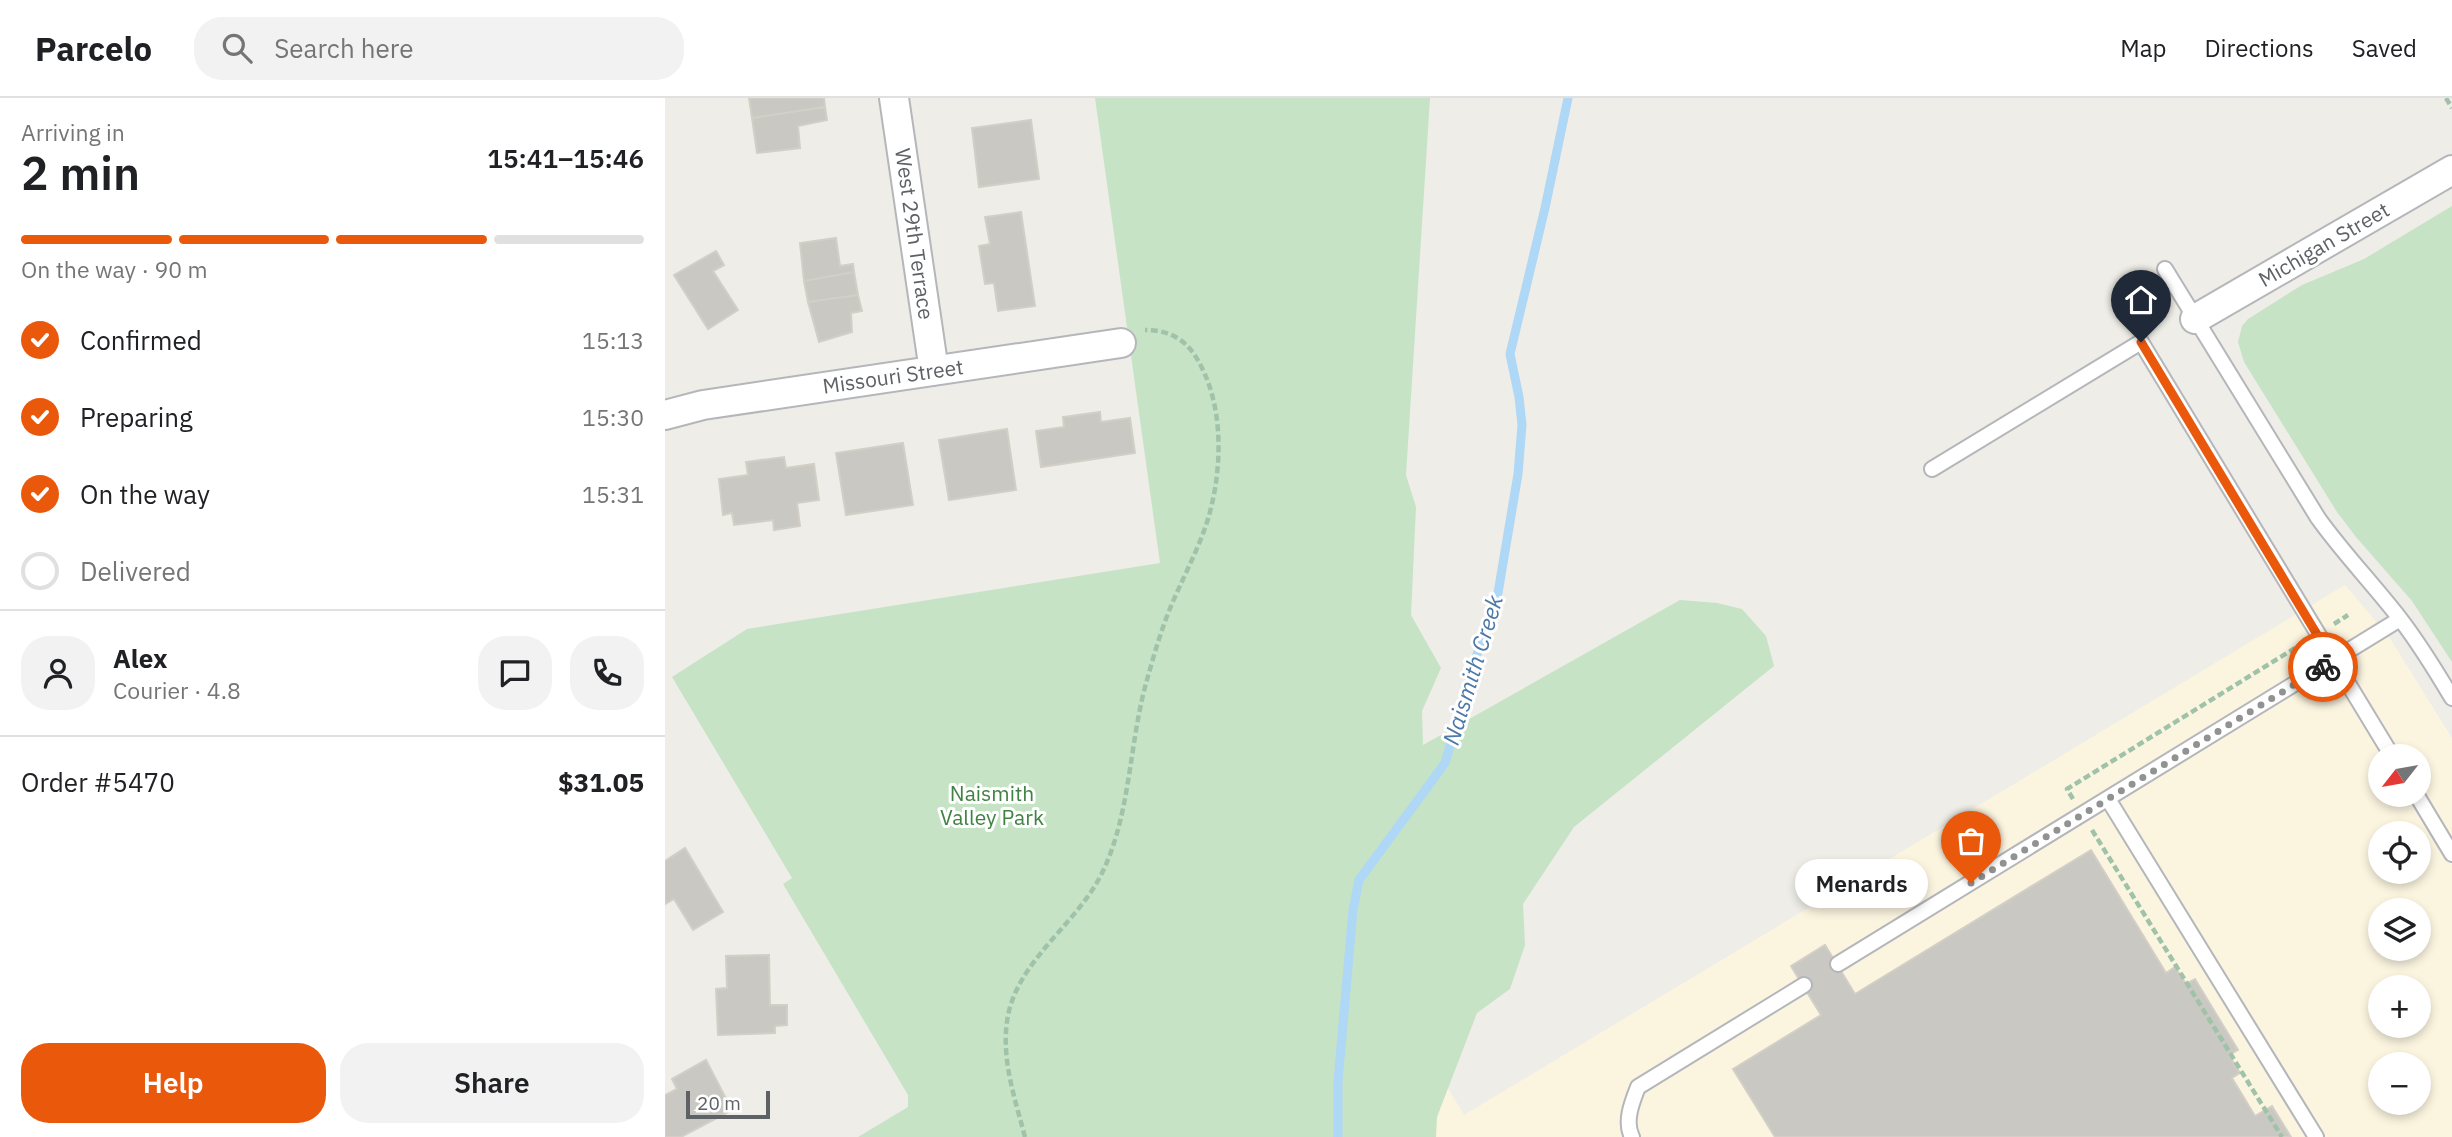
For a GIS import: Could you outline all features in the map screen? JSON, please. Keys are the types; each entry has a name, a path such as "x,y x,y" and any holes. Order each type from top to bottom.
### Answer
{"street":[{"name":"West 29th Terrace","path":"894,98 934,371"},
{"name":"Michigan Street","path":"2195,319 2452,170"},
{"name":"Missouri Street","path":"667,410 1121,343"}],"lane":[{"path":"2165,270 2318,518 2338,547 2423,650 2452,698"},
{"path":"1932,469 2141,342 2385,744"},
{"path":"1838,964 2400,620"},
{"path":"2108,799 2316,1137"},
{"path":"2424,807 2452,854"},
{"path":"1632,1137 1629,1131 1631,1105 1638,1087 1804,985"}],"path":[{"path":"2446,98 2452,108"},
{"path":"1025,1137 1008,1068 1006,1032 1010,1008 1026,971 1087,896 1101,875 1112,850 1156,649 1207,519 1215,487 1216,415 1212,395 1196,356 1174,334 1161,330 1130,333 1121,343"},
{"path":"2283,1137 2067,789 2348,615"}],"shaded area":[{"path":"2345,585 2389,637 2452,738 2452,1137 1178,1137 1311,861 1464,1115"}],"green space":[{"name":"Naismith Valley Park","path":"1095,98 1430,98 1406,475 1416,507 1411,615 1441,668 1422,711 1423,745 1680,600 1717,603 1742,609 1766,636 1774,666 1574,827 1523,904 1525,945 1510,989 1477,1013 1437,1117 1436,1137 858,1137 908,1107 908,1095 783,884 792,878 672,677 747,629 1160,563"},
{"path":"2452,206 2452,662 2412,601 2337,512 2244,362 2238,342 2242,326 2248,319 2302,285 2364,259"}],"building":[{"path":"749,98 824,98 825,107 752,118"},
{"path":"825,107 827,120 798,126 800,148 757,153 752,118"},
{"path":"1031,120 1039,179 979,187 972,128"},
{"path":"1021,212 1035,306 998,311 994,283 985,284 979,246 990,244 985,217"},
{"path":"836,238 840,266 853,264 854,272 804,281 800,243"},
{"path":"716,251 724,265 713,271 738,310 708,329 674,275"},
{"path":"854,272 858,295 808,302 804,281"},
{"path":"858,295 862,311 851,313 852,332 819,342 808,302"},
{"path":"1100,412 1101,422 1130,418 1135,453 1041,467 1036,431 1064,427 1063,417"},
{"path":"1007,429 1016,490 949,500 939,440"},
{"path":"903,443 913,505 846,515 836,453"},
{"path":"784,457 786,468 814,464 819,500 797,503 800,526 774,530 773,520 734,525 732,513 723,515 719,479 748,475 746,462"},
{"path":"685,848 723,912 693,930 674,899 665,904 665,861"},
{"path":"2091,850 2166,973 2175,967 2186,984 2195,979 2238,1050 2229,1055 2240,1073 2232,1078 2255,1116 2272,1106 2291,1137 1775,1137 1733,1069 1821,1015 1791,966 1825,945 1855,994"},
{"path":"769,955 770,1005 787,1005 787,1025 775,1026 775,1033 718,1035 716,989 727,988 726,956"},
{"path":"706,1060 732,1110 681,1137 665,1137 665,1095 677,1089 672,1079"}],"waterway":[{"name":"Naismith Creek","path":"1338,1137 1338,1081 1353,910 1359,880 1445,763 1476,657 1496,605 1518,474 1522,425 1510,354 1568,98"}],"way so far":[{"path":"1971,883 2323,667"}],"place":[{"name":"Menards","path":"1971,883"}],"route":[{"path":"2141,342 2333,661 2323,667"}]}
